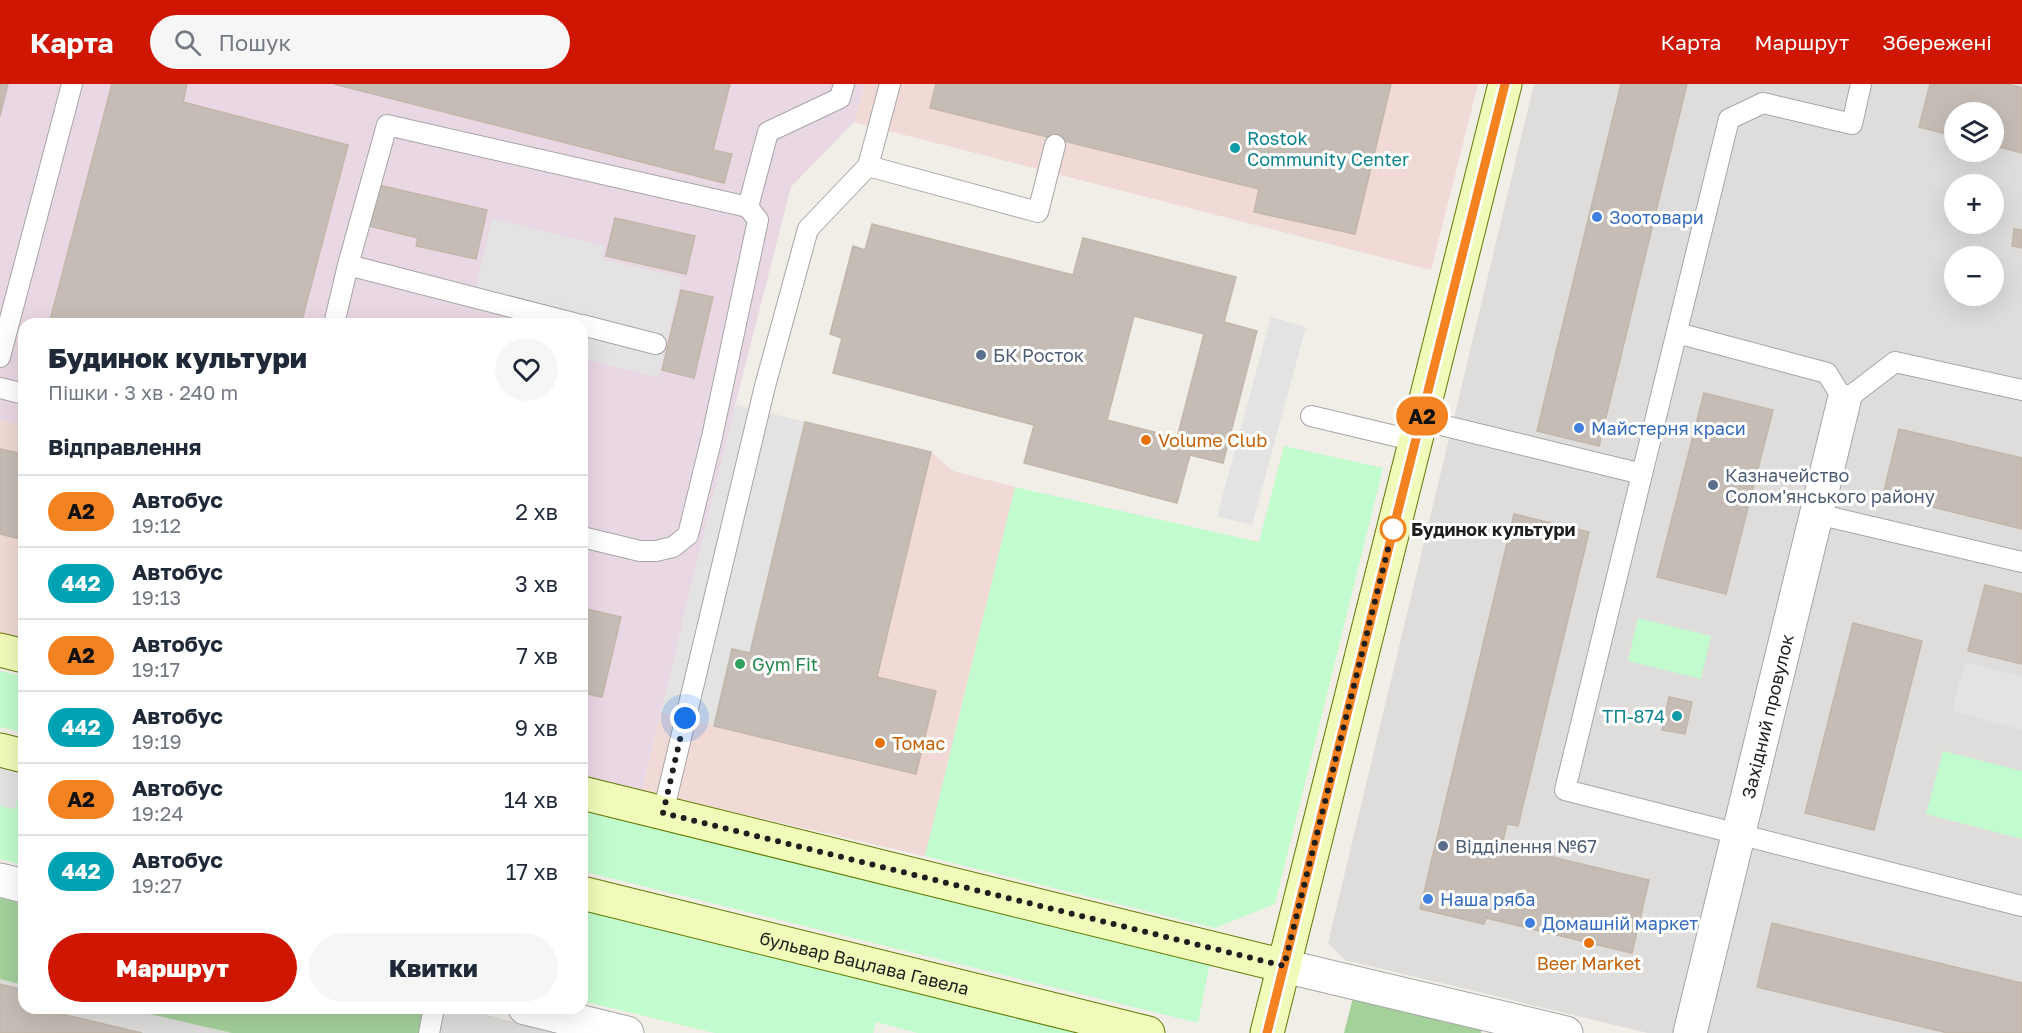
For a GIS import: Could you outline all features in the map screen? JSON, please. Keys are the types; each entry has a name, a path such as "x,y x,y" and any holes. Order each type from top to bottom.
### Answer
{"street":[{"path":"1267,1033 1505,84"},
{"name":"Західний провулок","path":"1690,1033 1844,401"},
{"path":"0,650 18,654"},
{"path":"0,750 18,754"},
{"path":"588,794 1566,1033"},
{"path":"0,880 18,884"},
{"name":"бульвар Вацлава Гавела","path":"588,894 1148,1033"},
{"path":"549,1014 627,1033"}],"lane":[{"path":"0,357 72,84"},
{"path":"748,207 768,132 840,98 844,84"},
{"path":"663,813 765,386 808,229 868,166 890,84"},
{"path":"1861,84 1851,124 1763,103 1729,119 1565,790 2022,906"},
{"path":"335,318 387,125 748,207 758,220 712,437 688,535 673,548 656,551 640,551 588,538"},
{"path":"868,166 1038,212 1055,145"},
{"path":"348,265 554,318"},
{"path":"588,327 656,344"},
{"path":"1677,333 1827,373 1844,401 1895,362 2022,390"},
{"path":"0,388 18,392"},
{"path":"1311,416 1418,430 1642,474"},
{"path":"1816,514 2022,562"},
{"path":"429,1033 433,1014"}],"shaded area":[{"path":"0,84 865,84 854,122 791,187 735,405 642,791 588,778 588,318 18,318 18,424 0,420"},
{"path":"865,84 1478,84 1431,270 854,122"},
{"path":"1534,84 2022,84 2022,1033 1648,1033 1345,960 1328,943"},
{"path":"492,219 605,246 602,259 682,278 658,377 588,360 588,318 548,318 551,306 476,288"},
{"path":"1271,317 1306,327 1252,525 1217,516"},
{"path":"735,405 931,452 953,471 1015,487 925,856 642,791"},
{"path":"735,405 805,422 750,653 732,649 714,726 661,712"},
{"path":"0,420 18,424 18,640 0,636"},
{"path":"1965,662 2022,677 2022,730 1952,711"},
{"path":"0,759 18,767 18,796 15,809 0,806"},
{"path":"0,896 18,900 18,1014 484,1014 556,1033 0,1033"}],"green space":[{"path":"1284,446 1383,468 1275,904 1215,928 925,856 1015,487 1259,542"},
{"path":"1638,618 1711,636 1701,679 1628,661"},
{"path":"0,671 18,676 18,732 0,727"},
{"path":"1943,751 2022,771 2022,839 1926,814"},
{"path":"0,759 18,764 18,864 0,859"},
{"path":"588,812 1210,963 1198,1023 588,872"},
{"path":"0,898 18,902 18,984 0,979"},
{"path":"588,907 1093,1033 918,1033 876,1022 873,1033 715,1033 588,1002"},
{"path":"1354,994 1484,1023 1481,1033 1344,1033"},
{"path":"150,1014 431,1014 427,1033 232,1033"}],"building":[{"path":"0,84 8,84 0,116"},
{"path":"112,84 187,84 183,102 348,145 303,318 51,318"},
{"path":"334,84 730,84 713,150 732,154 724,183"},
{"name":"Rostok Community Center","path":"936,84 1391,84 1355,234 1254,212 1259,189 930,108"},
{"path":"1621,84 1687,84 1599,446 1537,431"},
{"path":"1930,84 2008,84 2022,88 2022,153 2004,148 2004,102 1944,102 1944,133 1919,127"},
{"path":"374,184 487,210 476,259 416,246 418,238 365,225"},
{"path":"615,218 695,236 686,274 606,256"},
{"name":"БК Росток","path":"872,224 1073,275 1083,238 1236,277 1224,322 1257,331 1223,463 1190,455 1177,503 1024,463 1034,425 833,373 842,338 830,334 853,246 865,250","holes":["1134,316 1204,334 1177,438 1107,420"]},
{"path":"2014,229 2022,230 2022,248 2012,246"},
{"path":"681,290 713,297 694,378 662,370"},
{"path":"1704,393 1773,410 1726,594 1657,577"},
{"path":"805,422 931,452 877,677 936,691 916,774 714,726 732,649 750,653"},
{"path":"1899,429 2022,458 2022,529 1883,495"},
{"path":"0,449 18,453 18,538 0,534"},
{"path":"1514,514 1589,532 1518,826 1507,824 1502,845 1649,880 1632,953 1486,918 1484,924 1420,909"},
{"path":"1985,585 2022,594 2022,664 1968,651"},
{"path":"588,609 621,617 602,697 588,694"},
{"path":"1853,623 1922,641 1874,830 1805,813"},
{"name":"ТП-874","path":"1669,697 1692,702 1685,734 1662,730"},
{"path":"1772,923 2022,983 2022,1033 1948,1033 1757,987"},
{"path":"0,984 18,988 18,1014 61,1014 142,1033 0,1033"}],"bus line":[{"name":"А2","path":"1267,1033 1505,84"}],"place":[{"name":"Rostok Community Center","path":"1235,148"},
{"name":"Зоотовари","path":"1597,217"},
{"name":"БК Росток","path":"981,355"},
{"name":"Майстерня краси","path":"1579,428"},
{"name":"Volume Club","path":"1146,440"},
{"name":"Казначейство Солом'янського району","path":"1713,485"},
{"name":"Будинок культури","path":"1393,529"},
{"name":"Gym Fit","path":"740,664"},
{"name":"ТП-874","path":"1677,716"},
{"name":"Томас","path":"880,743"},
{"name":"Відділення №67","path":"1443,846"},
{"name":"Наша ряба","path":"1428,899"},
{"name":"Домашній маркет","path":"1530,923"},
{"name":"Beer Market","path":"1589,943"}],"route":[{"path":"685,718 663,813 1284,966 1393,529"}]}
